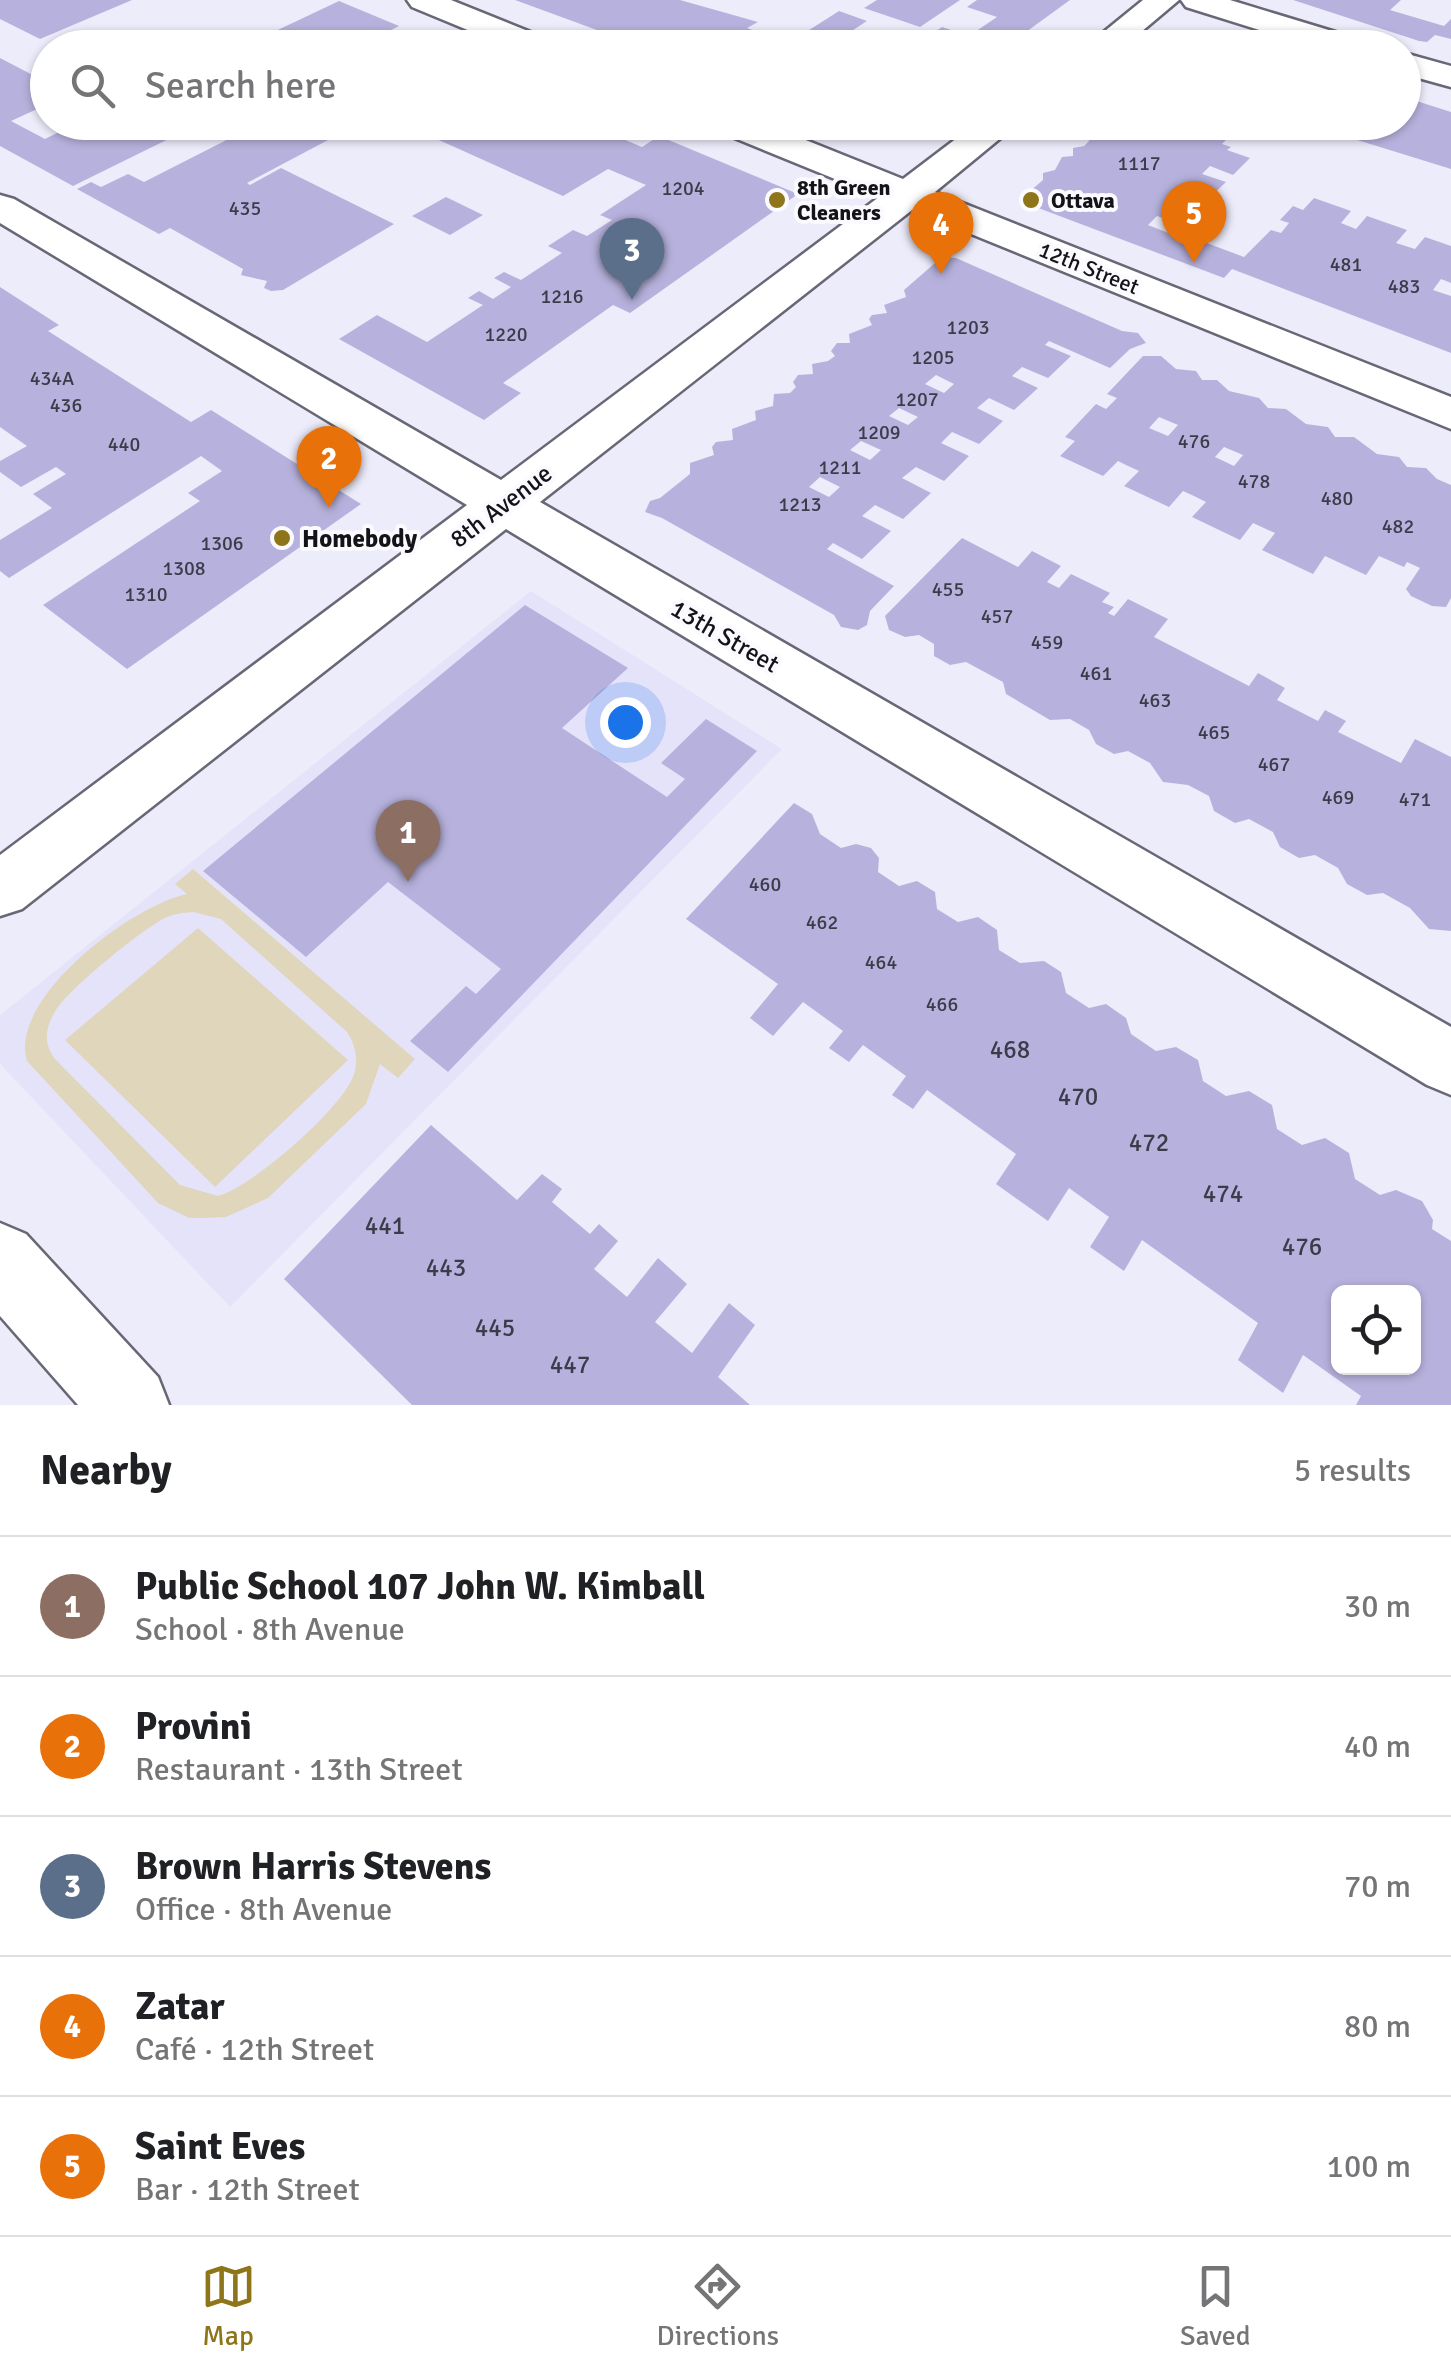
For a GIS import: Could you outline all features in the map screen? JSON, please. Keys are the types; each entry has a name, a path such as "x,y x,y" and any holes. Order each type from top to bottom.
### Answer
{"street":[{"path":"424,0 498,30"},
{"path":"1124,30 1163,0"},
{"path":"1196,0 1294,30"},
{"path":"1421,68 1451,77"},
{"name":"12th Street","path":"772,140 1451,414"},
{"name":"8th Avenue","path":"0,890 979,140"},
{"name":"13th Street","path":"0,208 1451,1063"},
{"path":"0,1260 130,1405"}],"shaded area":[{"path":"531,591 782,749 230,1307 0,1064 0,1015"},
{"path":"193,869 415,1059 398,1078 380,1064 366,1104 268,1198 226,1217 189,1218 158,1203 27,1061 26,1036 36,1010 55,983 108,935 137,916 187,894 175,884","holes":["189,912 221,919 347,1032 356,1059 353,1077 345,1091 314,1127 252,1178 218,1196 180,1185 55,1059 47,1035 52,1016 75,988 152,926"]},
{"path":"198,928 348,1060 215,1187 65,1040"}],"building":[{"path":"0,0 132,0 61,30 30,30 30,34 0,19"},
{"path":"515,0 680,0 758,22 747,28 752,30 597,30"},
{"path":"877,0 960,0 920,27 864,8"},
{"path":"977,0 1070,0 1029,30 978,30 997,17 967,7"},
{"path":"1293,0 1401,0 1390,10 1444,26 1451,19 1451,39 1435,35 1427,42 1421,41 1421,30 1385,30"},
{"path":"339,1 399,26 391,30 278,30"},
{"path":"839,11 867,21 853,30 809,30"},
{"path":"0,58 30,74 30,112 11,121 30,131 30,140 166,140 73,186 0,146"},
{"path":"1421,102 1451,112 1451,169 1357,140 1421,140"},
{"path":"227,140 328,140 247,183 250,185 281,168 394,224 283,290 271,291 264,288 267,281 241,275 243,269 170,228 159,234 77,189 91,182 101,187 128,174 144,182"},
{"path":"439,140 625,140 642,147 653,140 669,140 798,194 630,313 613,305 503,383 521,393 484,420 339,339 377,315 427,342 483,305 468,298 479,291 493,299 511,287 494,278 504,272 521,280 562,253 548,246 573,230 587,236 612,220 600,215 646,185 608,169 563,196"},
{"path":"1226,140 1222,144 1231,147 1227,150 1250,158 1233,175 1210,166 1202,174 1226,182 1208,199 1184,191 1180,194 1176,199 1199,208 1181,225 1157,216 1148,225 1244,257 1271,230 1281,233 1289,223 1280,220 1293,206 1303,210 1314,198 1351,211 1341,223 1356,229 1367,216 1407,230 1396,243 1415,249 1425,237 1451,246 1451,283 1441,279 1433,290 1451,296 1451,353 1232,269 1224,278 1025,203 1022,198 1043,180 1043,173 1055,170 1062,157 1073,156 1073,148 1089,141"},
{"path":"446,197 483,215 450,235 412,216"},
{"path":"942,257 956,258 1122,331 1138,333 1146,343 1130,349 1110,368 1049,341 1045,345 1071,356 1048,378 1022,367 1012,376 1038,388 1014,410 989,398 977,408 1003,421 979,444 952,432 941,443 969,456 944,481 916,467 902,478 931,493 903,519 875,505 862,516 891,531 862,559 833,543 827,549 894,586 870,611 867,625 858,630 841,627 834,615 645,512 650,501 660,498 690,474 690,463 714,455 712,447 716,442 733,440 732,429 756,420 755,411 773,406 774,394 790,393 796,387 793,382 798,375 813,374 812,364 835,356 831,351 837,343 850,343 849,334 872,325 872,315 887,313 884,305 906,297 904,290","holes":["936,375 954,384 944,393 925,384","899,408 918,417 908,425 889,416","861,441 881,450 870,460 850,450","820,477 840,487 829,497 809,487"]},
{"path":"0,287 59,325 48,331 191,422 211,410 361,504 127,669 43,605 200,501 188,493 222,471 201,456 9,578 0,571 0,540 52,508 33,494 66,474 56,467 21,487 0,472 0,461 27,446 0,427"},
{"path":"1143,356 1161,356 1176,369 1196,371 1202,380 1217,380 1229,391 1259,398 1268,408 1286,409 1306,424 1328,427 1335,437 1354,437 1377,454 1399,457 1407,467 1426,468 1451,485 1451,598 1446,607 1432,606 1411,596 1406,589 1420,568 1407,562 1404,567 1379,556 1366,575 1325,556 1313,574 1262,550 1275,533 1253,523 1240,540 1192,517 1206,502 1194,496 1183,491 1169,507 1124,486 1139,471 1118,461 1103,476 1060,456 1075,441 1065,437 1096,404 1106,409 1117,398 1107,394","holes":["1159,417 1178,425 1168,436 1149,428","1224,447 1243,455 1234,466 1215,457"]},
{"path":"962,538 1018,567 1032,551 1061,566 1047,582 1059,588 1071,574 1110,593 1102,602 1114,607 1108,613 1114,616 1128,599 1168,619 1154,637 1249,686 1258,673 1285,688 1277,700 1318,721 1325,710 1346,721 1338,732 1401,763 1415,739 1451,757 1451,931 1429,929 1410,908 1383,893 1367,895 1347,884 1338,868 1315,855 1299,858 1280,847 1273,832 1249,819 1235,823 1214,811 1209,796 1188,785 1163,782 1150,763 1128,751 1114,754 1096,744 1089,730 1070,719 1050,720 1006,694 1003,682 966,662 950,665 934,656 934,644 919,635 905,637 889,630 885,616"},
{"path":"525,605 628,668 562,728 667,797 685,779 661,763 706,719 757,751 448,1072 410,1041 466,986 476,994 501,969 388,882 306,957 203,871"},
{"path":"794,803 812,814 820,834 841,848 856,844 871,848 879,858 878,872 899,886 917,881 935,892 937,909 958,922 978,917 997,930 999,950 1020,963 1044,961 1061,972 1066,993 1089,1008 1106,1004 1126,1018 1131,1034 1156,1051 1176,1047 1198,1060 1203,1081 1226,1096 1249,1091 1272,1105 1277,1129 1302,1145 1325,1138 1349,1153 1355,1179 1380,1195 1396,1190 1422,1201 1433,1220 1432,1229 1451,1241 1451,1405 1356,1405 1361,1396 1331,1375 1421,1375 1421,1285 1331,1285 1331,1375 1303,1355 1283,1393 1238,1360 1258,1323 1142,1240 1124,1271 1090,1247 1109,1217 1069,1188 1048,1221 996,1184 1016,1154 927,1090 913,1109 892,1095 906,1076 863,1045 849,1062 829,1048 843,1031 803,1002 773,1036 750,1018 778,984 686,919"},
{"path":"431,1125 517,1200 542,1174 562,1189 552,1202 590,1234 599,1224 618,1241 594,1269 627,1297 658,1258 687,1284 655,1322 692,1353 729,1303 755,1325 718,1377 750,1405 412,1405 284,1279"}],"place":[{"name":"8th Green Cleaners","path":"777,200"},
{"name":"Ottava","path":"1031,200"},
{"name":"Saint Eves","path":"1194,263"},
{"name":"Zatar","path":"941,274"},
{"name":"Brown Harris Stevens","path":"632,300"},
{"name":"Provini","path":"329,508"},
{"name":"Homebody","path":"282,538"},
{"name":"Public School 107 John W. Kimball","path":"408,882"}]}
